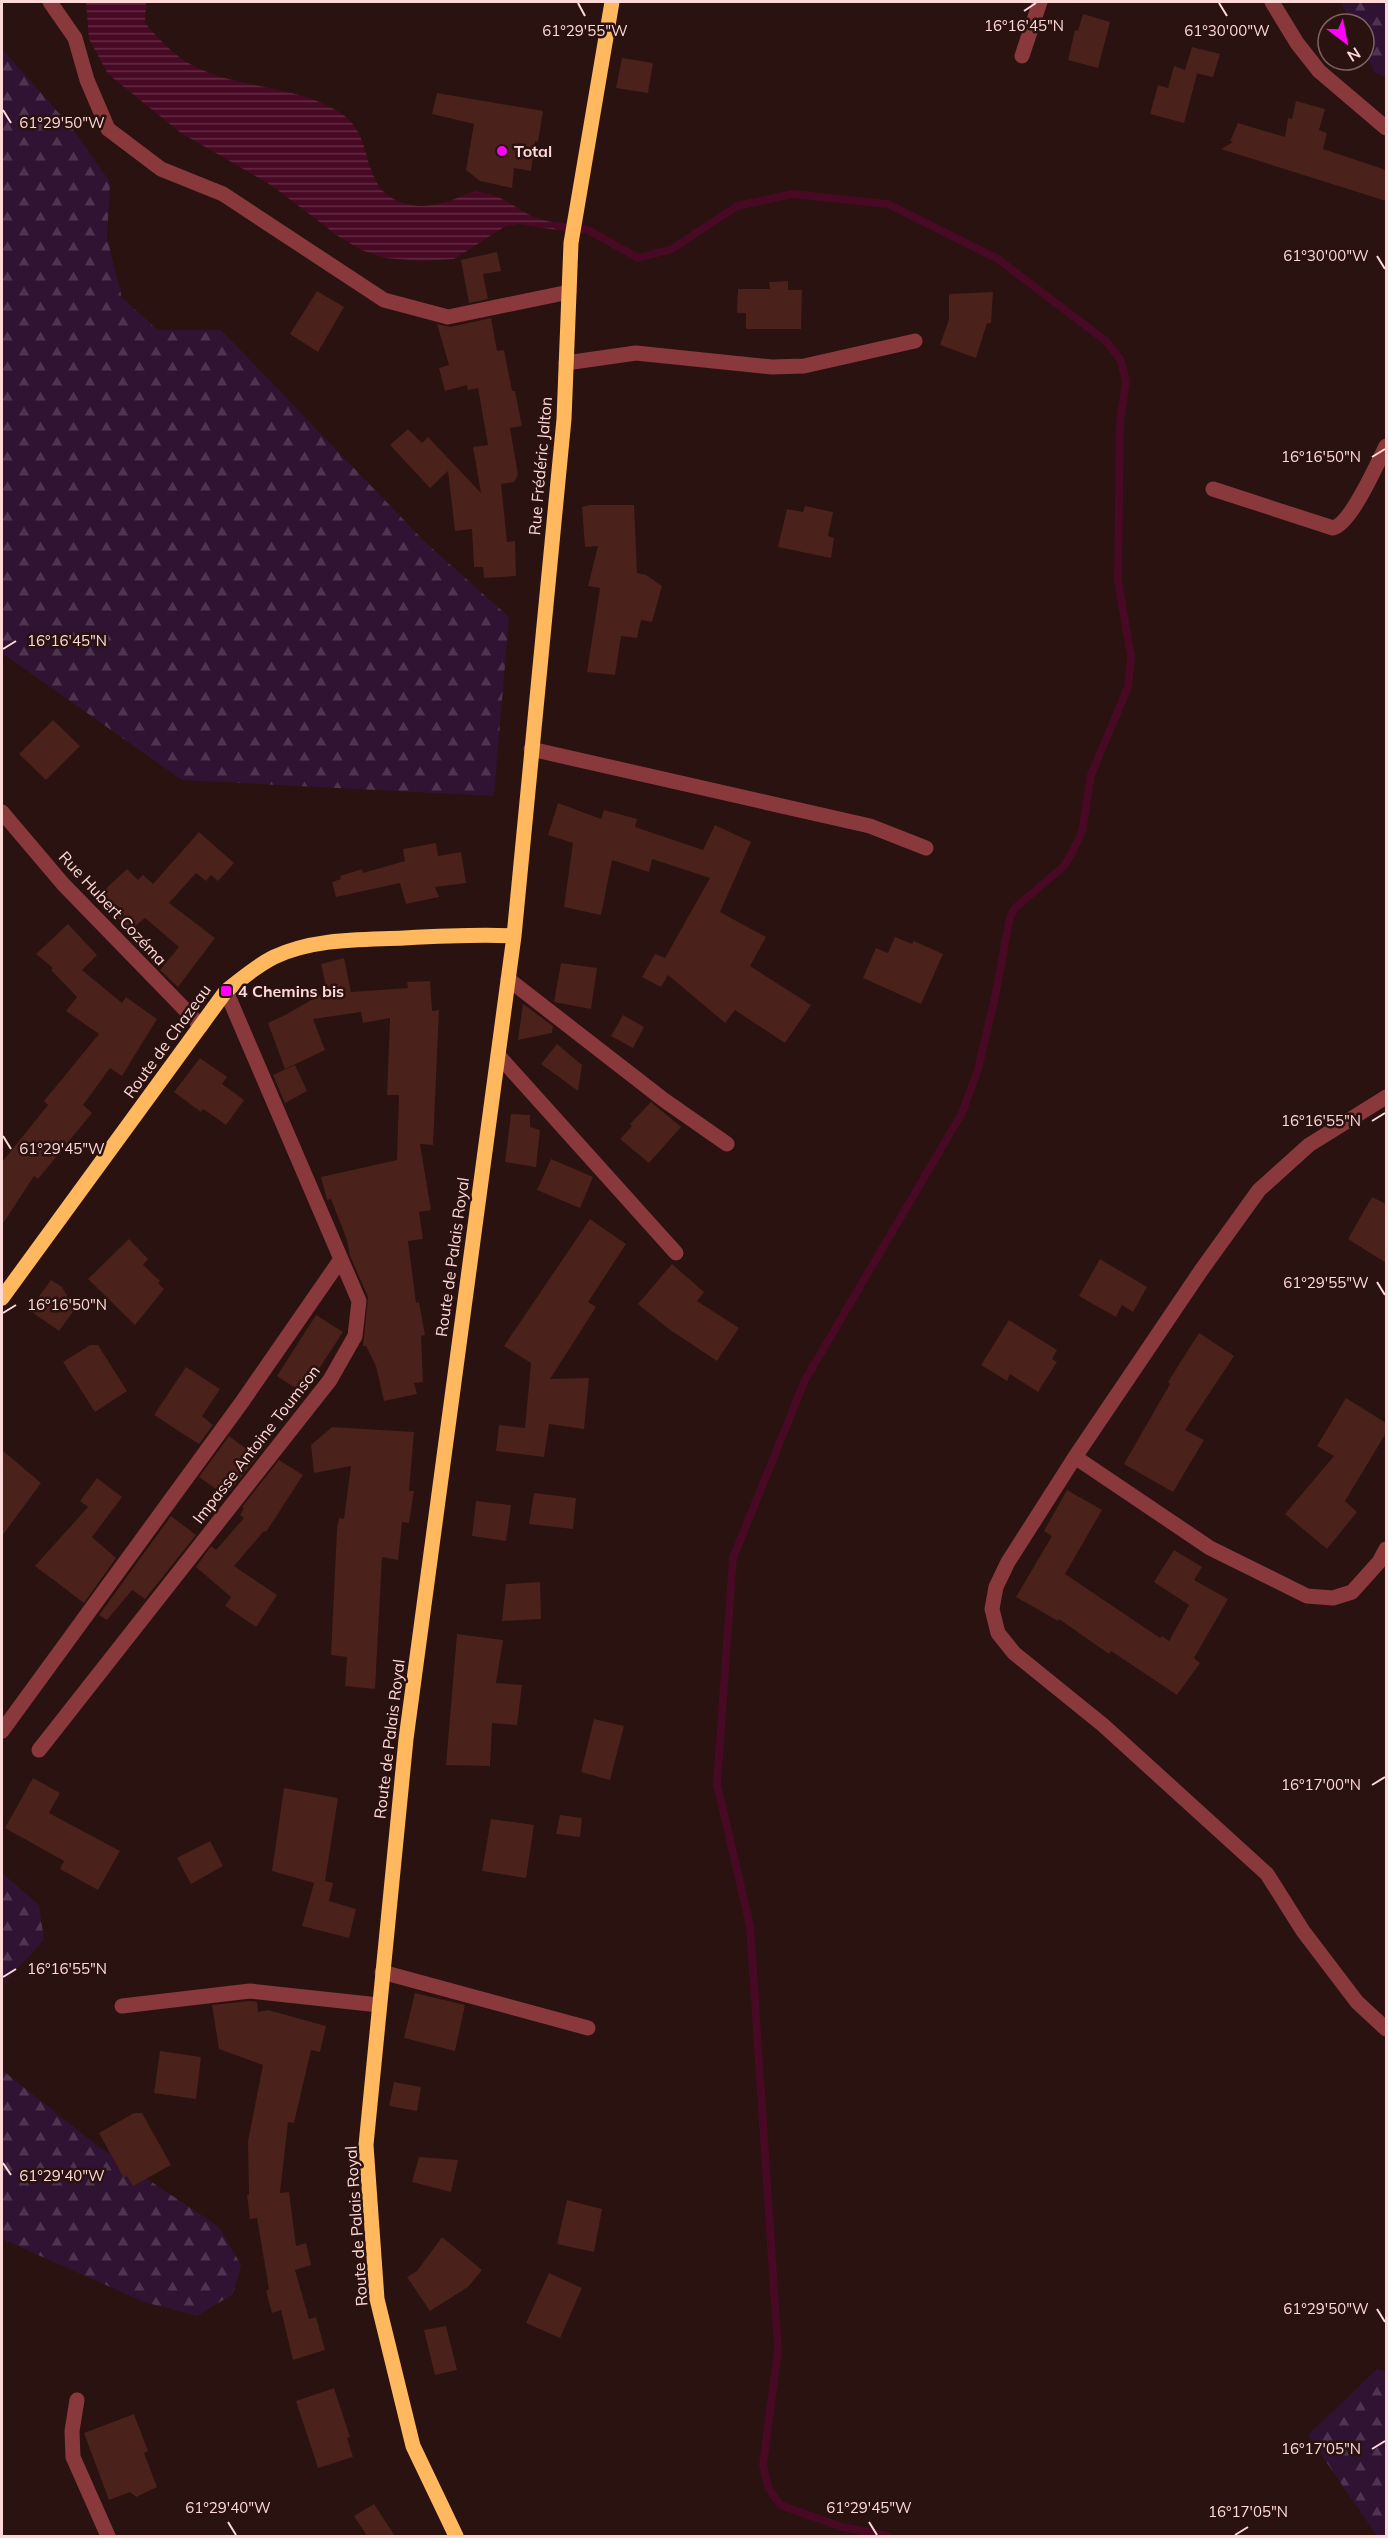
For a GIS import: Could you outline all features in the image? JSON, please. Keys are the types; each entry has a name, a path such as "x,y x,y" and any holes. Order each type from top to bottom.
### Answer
{"main road":[{"name":"Rue Frédéric Jalton","path":"514,936 560,454 571,243 612,2"},
{"name":"Route de Chazeau","path":"2,1298 226,992 257,967 274,957 301,947 338,941 486,934 514,936"},
{"name":"Route de Palais Royal","path":"456,2536 413,2446 377,2300 366,2145 406,1740 514,936"}],"street":[{"path":"50,2 75,39 87,80 108,129 161,169 223,194 384,300 448,317 570,292"},
{"path":"1022,56 1040,2"},
{"path":"1272,2 1297,43 1319,71 1386,128"},
{"path":"566,363 636,353 772,368 804,366 915,341"},
{"path":"1213,489 1333,528 1343,524 1347,518 1386,446"},
{"path":"531,749 870,826 926,848"},
{"name":"Rue Hubert Cozéma","path":"2,812 63,884 201,1026"},
{"path":"508,979 664,1100 727,1144"},
{"name":"Impasse Antoine Toumson","path":"39,1750 330,1380 355,1336 359,1301 226,992"},
{"path":"498,1055 676,1253"},
{"path":"1386,1097 1309,1145 1259,1190 1200,1272 1075,1457 1008,1562 996,1587 992,1609 998,1633 1014,1653 1103,1725 1267,1874 1303,1931 1357,2002 1386,2029"},
{"path":"2,1731 242,1402 341,1259"},
{"path":"1075,1457 1210,1548 1307,1596 1333,1598 1352,1592 1386,1549"},
{"path":"382,1972 588,2028"},
{"path":"122,2006 250,1990 379,2005"},
{"path":"77,2400 72,2431 73,2457 108,2536"}],"green space":[{"path":"1341,2 1386,2 1386,77 1375,72 1376,12 1346,12"},
{"path":"2,49 72,128 110,182 107,238 122,298 158,330 221,330 425,542 509,617 494,796 182,780 2,653"},
{"path":"2,1873 39,1905 44,1940 2,1985"},
{"path":"2,2070 98,2146 219,2227 241,2265 233,2294 197,2316 144,2302 2,2239"},
{"path":"1377,2369 1386,2371 1386,2536 1377,2536 1308,2435"}],"shaded area":[{"path":"86,2 146,2 145,23 172,52 192,65 228,79 304,96 339,112 351,121 358,133 377,182 384,192 396,200 411,205 426,206 473,192 487,193 532,216 558,223 557,230 518,224 504,227 454,259 422,261 385,258 361,250 338,236 271,185 181,133 108,74 89,39"}],"building":[{"path":"1083,14 1110,22 1098,68 1068,60 1075,30 1078,31"},
{"path":"1192,47 1220,54 1213,77 1195,73 1197,74 1184,123 1150,114 1158,85 1168,88 1174,66 1185,70"},
{"path":"622,58 653,63 648,93 616,88"},
{"path":"437,93 543,111 538,142 535,141 531,171 514,168 512,188 480,181 466,170 474,124 432,114"},
{"path":"1296,101 1325,109 1319,130 1327,133 1323,149 1386,170 1386,201 1221,149 1233,142 1230,141 1238,123 1285,137 1288,118 1292,119"},
{"path":"497,252 501,271 483,274 488,299 469,303 461,260"},
{"path":"788,281 788,290 802,290 801,329 746,329 746,313 737,313 738,289 770,289 769,282"},
{"path":"317,291 344,307 318,352 290,334"},
{"path":"993,292 991,323 987,323 976,358 940,345 949,319 949,294"},
{"path":"491,318 497,351 504,350 522,426 510,428 518,475 514,482 501,484 507,542 515,541 516,576 484,578 483,567 474,567 472,529 455,531 448,471 430,488 390,445 408,429 422,443 428,437 481,493 473,447 488,445 478,388 468,390 467,385 445,391 439,368 449,365 437,324 450,327"},
{"path":"634,505 637,573 646,575 662,586 652,622 641,620 637,638 621,636 615,675 587,672 600,588 588,586 598,546 585,547 582,507"},
{"path":"805,506 833,512 828,536 834,538 831,558 778,547 787,509 803,512"},
{"path":"53,720 80,746 46,780 19,754"},
{"path":"558,803 601,819 604,810 637,819 635,827 703,850 715,825 751,842 720,912 766,937 750,966 811,1005 785,1043 735,1010 725,1023 668,975 661,987 642,977 655,954 665,958 710,878 652,859 649,872 612,860 601,915 564,907 573,843 548,835"},
{"path":"199,832 234,863 218,881 211,875 206,881 196,873 169,903 215,938 178,987 160,970 179,947 145,918 129,931 99,895 127,869 138,880 143,875 153,884"},
{"path":"436,843 438,856 461,852 466,883 435,887 439,897 406,904 400,883 336,897 332,882 341,879 340,876 362,869 363,873 405,861 403,849"},
{"path":"68,924 97,955 82,970 122,1003 126,997 157,1019 122,1076 110,1068 83,1105 92,1113 38,1179 34,1176 2,1225 2,1162 48,1105 44,1101 99,1034 66,1011 77,997 51,970 53,968 36,954"},
{"path":"895,937 912,944 914,941 943,954 921,1004 863,978 876,948 888,953"},
{"path":"344,958 351,992 408,988 407,982 430,981 432,1011 439,1010 433,1145 420,1144 431,1210 419,1212 423,1239 408,1241 416,1303 419,1302 425,1335 421,1336 423,1382 414,1383 417,1394 384,1401 376,1366 366,1346 363,1346 368,1297 350,1256 347,1240 331,1199 327,1200 321,1177 397,1160 399,1095 387,1095 390,1018 363,1023 361,1012 313,1019 325,1050 285,1069 268,1023 327,991 321,964"},
{"path":"561,963 597,968 591,1009 554,1002"},
{"path":"523,1004 553,1026 552,1033 518,1040"},
{"path":"623,1015 644,1027 633,1048 611,1036"},
{"path":"557,1044 582,1065 578,1091 541,1064"},
{"path":"200,1058 227,1077 222,1084 244,1100 226,1125 203,1109 201,1112 174,1092"},
{"path":"295,1065 307,1091 285,1103 273,1075"},
{"path":"651,1102 681,1127 649,1163 620,1139 632,1126 630,1124"},
{"path":"511,1114 530,1115 530,1127 540,1130 536,1167 505,1162"},
{"path":"551,1159 593,1177 580,1208 537,1190"},
{"path":"1372,1197 1386,1204 1386,1263 1348,1239"},
{"path":"590,1219 626,1244 588,1302 596,1307 550,1379 589,1378 584,1429 549,1424 544,1457 496,1451 499,1425 525,1428 531,1363 504,1346"},
{"path":"129,1239 148,1259 143,1265 160,1281 158,1283 164,1289 135,1325 88,1279"},
{"path":"1100,1259 1147,1287 1133,1312 1122,1305 1116,1317 1079,1296"},
{"path":"672,1264 704,1292 697,1301 739,1328 717,1361 670,1330 638,1304"},
{"path":"51,1280 62,1287 75,1309 59,1331 29,1310"},
{"path":"316,1315 343,1332 303,1393 277,1376"},
{"path":"1009,1320 1057,1350 1052,1359 1057,1362 1038,1392 1010,1374 1007,1381 981,1365"},
{"path":"1199,1333 1234,1356 1185,1430 1204,1440 1173,1492 1124,1464 1170,1384 1168,1382"},
{"path":"90,1345 98,1345 127,1391 95,1412 63,1362"},
{"path":"186,1367 220,1389 202,1416 213,1425 199,1444 154,1415"},
{"path":"1346,1398 1386,1423 1386,1433 1345,1501 1357,1512 1327,1549 1285,1514 1334,1456 1317,1446"},
{"path":"332,1427 414,1432 409,1491 414,1491 409,1523 402,1522 398,1560 382,1557 375,1689 345,1686 347,1657 331,1655 337,1529 339,1518 344,1519 351,1466 314,1473 311,1445"},
{"path":"229,1436 257,1457 226,1496 199,1477"},
{"path":"2,1450 41,1483 2,1536"},
{"path":"279,1460 303,1475 266,1532 264,1531 234,1566 277,1595 256,1627 225,1606 231,1597 196,1567 211,1546 216,1550 244,1518 240,1515 244,1508 242,1507"},
{"path":"97,1478 122,1497 92,1537 116,1558 84,1603 35,1566 88,1507 80,1501"},
{"path":"1067,1490 1102,1510 1065,1574 1160,1638 1162,1636 1169,1641 1189,1605 1154,1582 1174,1550 1202,1567 1194,1580 1228,1599 1194,1658 1200,1663 1177,1695 1111,1651 1109,1654 1059,1619 1058,1621 1016,1597 1052,1536 1044,1531"},
{"path":"534,1493 576,1498 573,1529 529,1524"},
{"path":"476,1501 511,1505 506,1541 472,1536"},
{"path":"171,1516 196,1535 145,1599 132,1590 107,1620 99,1615"},
{"path":"540,1582 541,1619 502,1621 506,1584"},
{"path":"457,1634 503,1640 496,1683 522,1685 517,1725 492,1723 490,1766 446,1765"},
{"path":"594,1719 624,1726 610,1780 581,1772"},
{"path":"33,1778 60,1793 49,1813 120,1851 98,1890 60,1869 64,1861 5,1828"},
{"path":"284,1788 338,1798 325,1881 333,1883 329,1901 356,1909 349,1938 302,1926 314,1883 272,1871"},
{"path":"560,1815 582,1818 580,1837 556,1834"},
{"path":"491,1819 534,1825 526,1878 482,1871"},
{"path":"210,1841 223,1866 191,1884 177,1858"},
{"path":"415,1993 465,2005 455,2051 404,2038"},
{"path":"257,2002 258,2012 268,2010 326,2026 320,2052 311,2050 294,2123 288,2122 280,2193 289,2192 296,2246 306,2243 311,2265 295,2270 309,2319 316,2317 325,2350 293,2360 281,2310 272,2313 266,2291 269,2289 257,2218 250,2219 247,2195 249,2195 248,2141 263,2065 219,2049 212,2005"},
{"path":"160,2051 201,2057 196,2099 154,2093"},
{"path":"394,2082 421,2087 417,2111 389,2106"},
{"path":"134,2113 142,2113 171,2165 133,2186 127,2176 124,2178 99,2133"},
{"path":"419,2157 458,2160 451,2192 412,2182"},
{"path":"567,2200 602,2209 594,2252 557,2244"},
{"path":"442,2237 482,2270 468,2287 430,2311 407,2277 417,2271"},
{"path":"549,2273 582,2288 560,2338 526,2323"},
{"path":"446,2326 457,2370 435,2375 424,2330"},
{"path":"334,2388 350,2437 347,2438 353,2457 318,2468 296,2401"},
{"path":"134,2414 148,2451 144,2453 157,2487 136,2497 130,2492 109,2500 84,2433"},
{"path":"374,2504 395,2536 367,2536 354,2516"}],"waterway":[{"path":"558,226 588,230 638,258 672,249 737,206 792,194 888,204 998,259 1106,341 1120,359 1126,381 1120,420 1118,581 1131,657 1128,687 1091,775 1082,831 1064,866 1016,907 1010,917 995,997 978,1069 962,1113 805,1380 733,1558 717,1784 750,1926 778,2350 763,2465 768,2487 780,2505 842,2527 888,2536"}],"place":[{"name":"Total","path":"502,151"},
{"name":"4 Chemins bis","path":"226,991"}]}
